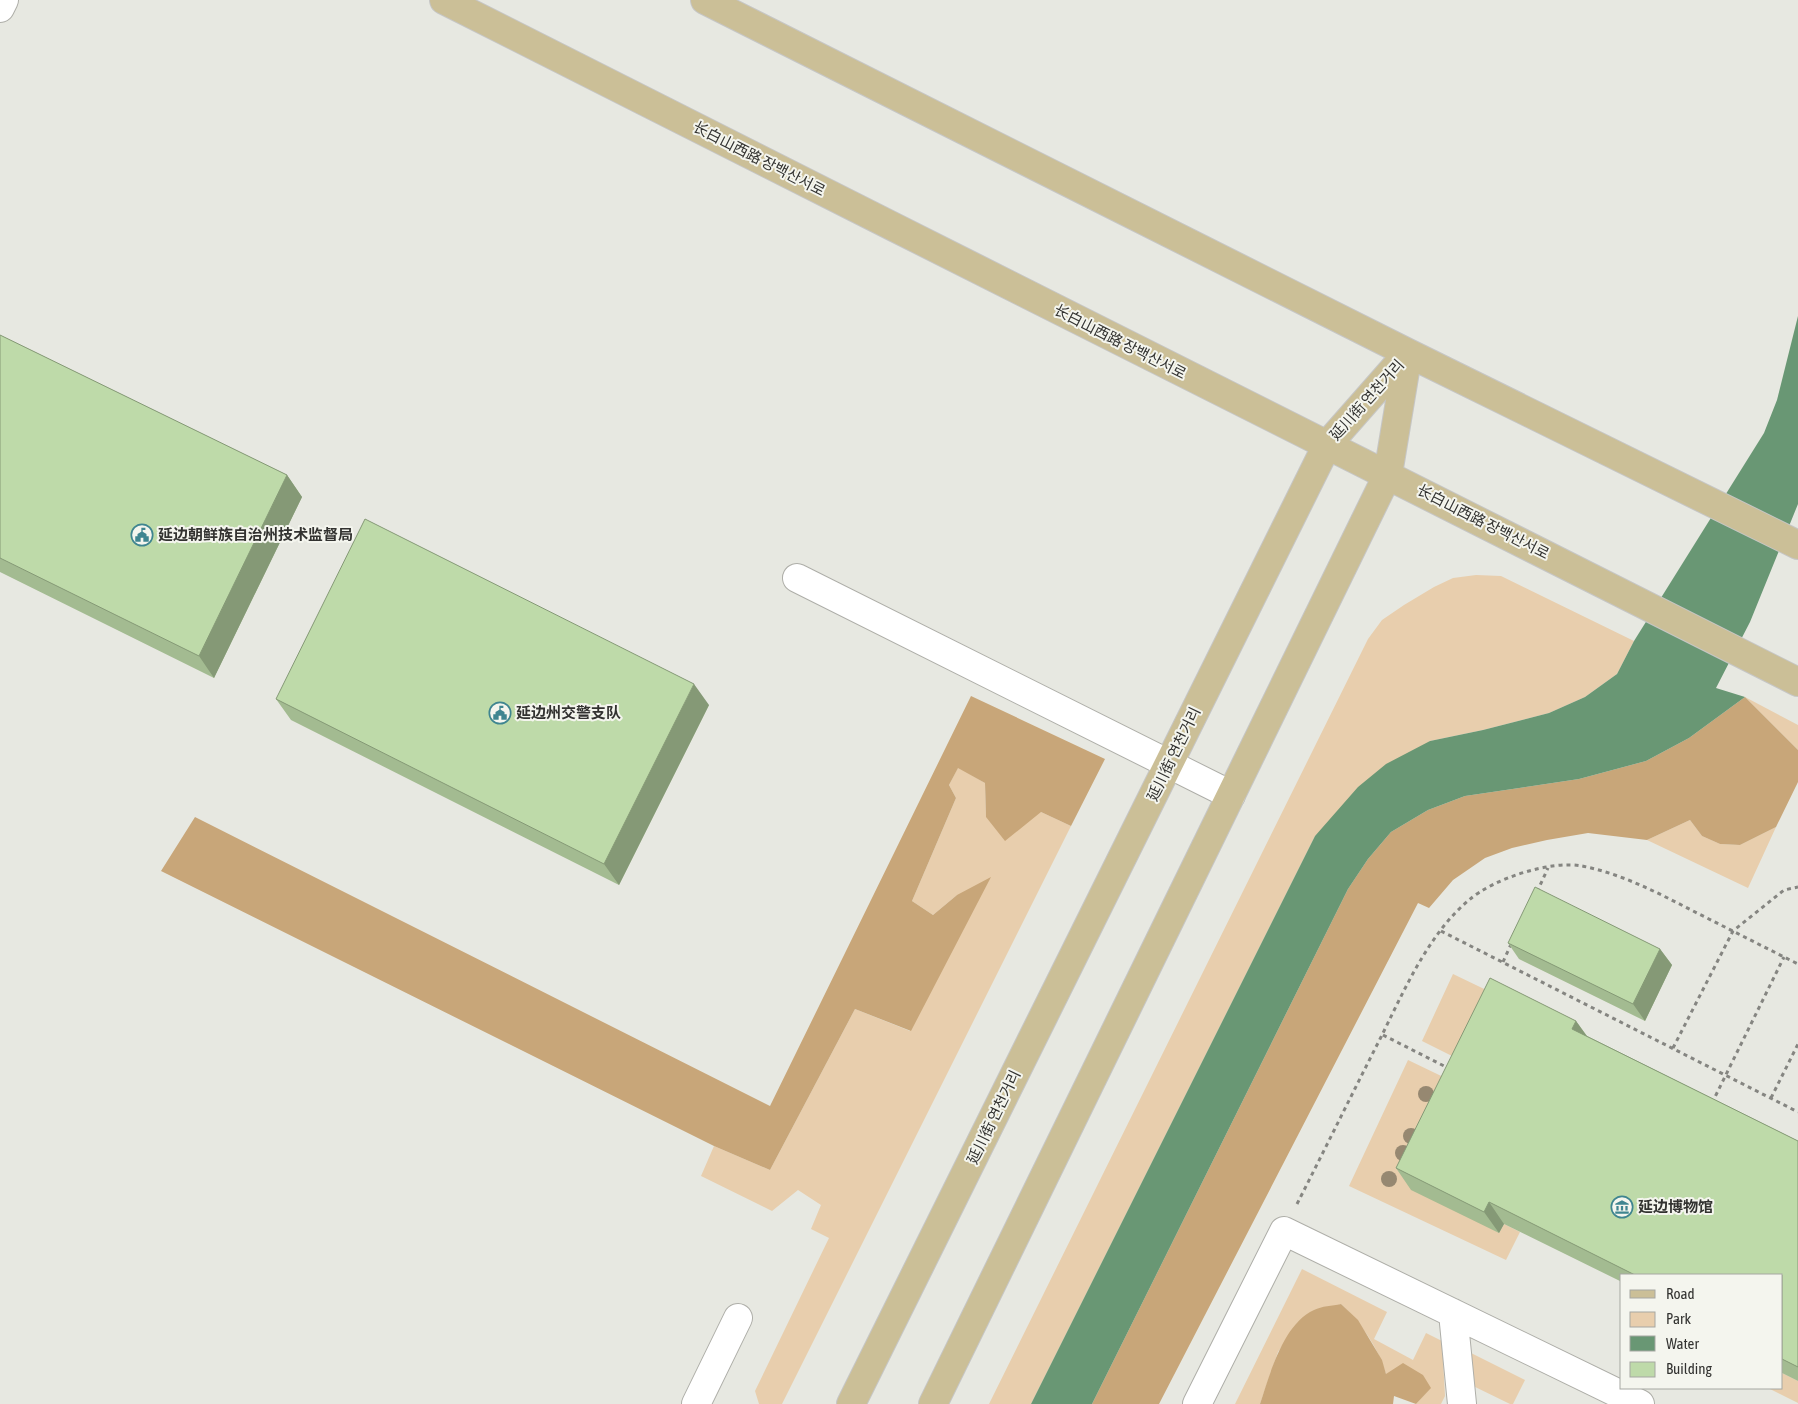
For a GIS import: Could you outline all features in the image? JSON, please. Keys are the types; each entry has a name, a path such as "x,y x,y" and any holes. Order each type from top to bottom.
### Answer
{"main road":[{"name":"长白山西路 장백산서로","path":"444,0 1786,676"},
{"path":"706,0 1408,353 1798,545"},
{"name":"延川街 연천거리","path":"851,1404 1327,445 1408,353"},
{"name":"延川街 연천거리","path":"933,1404 1388,474 1408,353"}],"street":[{"path":"0,8 4,0"},
{"path":"797,578 1230,795"},
{"path":"1197,1404 1284,1230 1640,1404"},
{"path":"1453,1313 1462,1404"},
{"path":"696,1404 738,1318"}],"path":[{"path":"1284,1230 1417,966 1441,931 1468,900 1490,886 1518,874 1548,867 1580,866 1613,875 1654,891 1798,964"},
{"path":"1536,893 1548,867"},
{"path":"1673,1048 1732,931 1784,890 1798,887"},
{"path":"1441,931 1798,1112"},
{"path":"1502,962 1515,936"},
{"path":"1709,1110 1784,957"},
{"path":"1383,1034 1450,1069"},
{"path":"1770,1098 1798,1044"}],"green space":[{"path":"1476,575 1501,576 1634,641 1617,674 1585,697 1549,713 1430,741 1315,836 1031,1404 989,1404 1368,639 1382,620 1434,587 1453,578"},
{"path":"1745,697 1798,725 1798,750"},
{"path":"958,767 985,783 986,817 1041,812 1071,826 782,1404 759,1404 755,1391 829,1238 811,1229 821,1205 798,1190 772,1211 701,1176 714,1146 770,1170 855,1009 910,1031 957,895 933,915 912,901 956,798 949,785"},
{"path":"1690,820 1702,836 1720,844 1740,845 1776,827 1748,888 1647,840"},
{"path":"1453,974 1505,999 1472,1066 1422,1041"},
{"path":"1408,1060 1462,1086 1499,1233 1504,1224 1520,1232 1506,1260 1349,1186"},
{"path":"1302,1269 1387,1312 1374,1339 1413,1360 1426,1333 1442,1341 1445,1396 1441,1404 1416,1404 1430,1388 1386,1374 1383,1364 1368,1336 1341,1304 1297,1323 1278,1352 1260,1404 1235,1404"},
{"path":"1465,1350 1525,1380 1513,1404 1467,1383"},
{"path":"1783,1374 1798,1381 1798,1403 1770,1389 1783,1389"}],"shaded area":[{"path":"971,696 1105,759 1071,826 1041,812 1005,841 986,817 985,783 958,768 949,785 956,798 912,901 933,915 957,895 991,877 911,1031 855,1009 770,1170 714,1146 161,871 195,817 770,1106"},
{"path":"1745,697 1798,750 1798,782 1776,827 1740,845 1720,844 1702,836 1690,820 1647,840 1588,833 1547,840 1512,848 1485,858 1453,880 1429,908 1418,903 1159,1404 1092,1404 1348,889 1368,859 1391,832 1428,810 1465,796 1579,779 1646,761 1689,738"},
{"path":"1341,1304 1358,1320 1382,1360 1386,1374 1403,1363 1423,1375 1431,1388 1416,1404 1394,1396 1393,1404 1260,1404 1279,1351 1294,1326 1314,1310"}],"water":[{"path":"1798,316 1798,504 1750,622 1716,688 1745,697 1689,738 1646,761 1579,779 1465,796 1428,810 1391,832 1368,859 1348,889 1092,1404 1031,1404 1315,836 1358,787 1386,764 1430,741 1549,713 1585,697 1617,674 1634,641 1764,433 1777,400"}],"building":[{"name":"延边朝鲜族自治州技术监督局","path":"0,335 287,475 199,656 0,558"},
{"name":"延边州交警支队","path":"365,519 694,684 604,864 276,699"},
{"path":"1535,887 1660,949 1633,1004 1508,943"},
{"name":"延边博物馆","path":"1490,978 1576,1021 1572,1029 1798,1141 1798,1367 1783,1360 1783,1274 1633,1274 1489,1202 1484,1212 1396,1168"}],"place":[{"name":"延边朝鲜族自治州技术监督局","path":"142,535"},
{"name":"延边州交警支队","path":"500,713"},
{"name":"延边博物馆","path":"1622,1207"}]}
